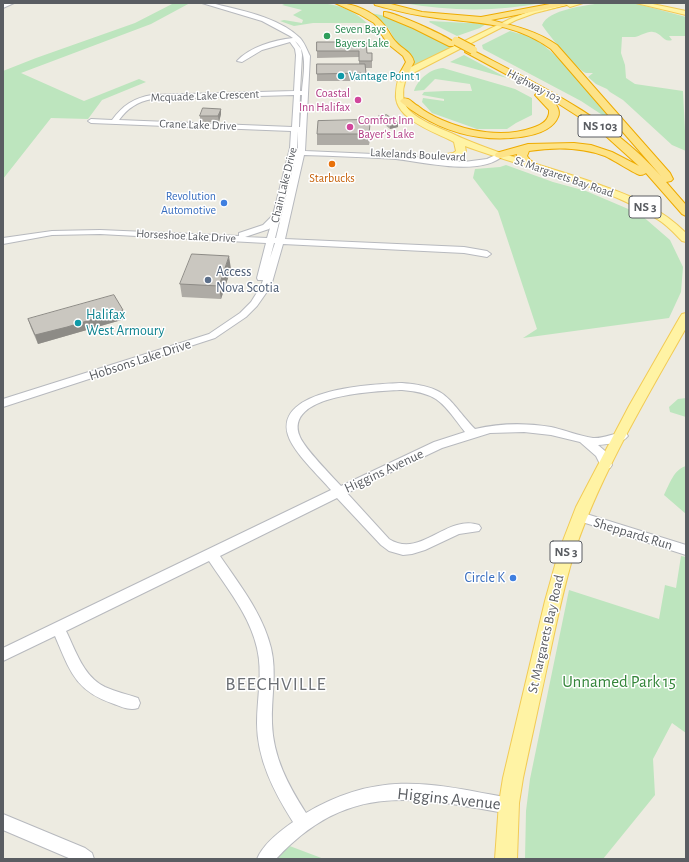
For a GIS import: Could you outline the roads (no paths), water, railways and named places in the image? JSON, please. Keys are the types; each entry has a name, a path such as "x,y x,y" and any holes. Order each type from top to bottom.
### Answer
{"highway":[{"path":"339,3 374,19 381,26 393,44 408,56 410,62 401,82"},
{"name":"Highway 103","path":"353,3 408,22 559,94 594,116 637,149 686,200"},
{"path":"468,18 502,16 570,3"},
{"path":"374,4 422,14 487,20 534,35 554,47 666,175 667,179"},
{"name":"Highway 103","path":"374,4 418,23 456,44"},
{"name":"Highway 103","path":"471,51 495,66 566,104 603,128 636,157 686,212"},
{"path":"403,98 420,112 435,121 476,133 500,136 520,134 536,130 550,123 554,118 555,113 550,102 495,66"},
{"path":"500,155 528,147 552,145 574,146 597,150 617,157 646,176 686,218"},
{"path":"528,147 523,151 522,156 526,162 534,166"}],"main road":[{"path":"401,82 456,51 456,44 539,13 570,3 580,3"},
{"path":"639,3 686,12"},
{"path":"652,3 686,12"},
{"path":"671,3 686,12"},
{"name":"St Margarets Bay Road","path":"401,82 403,98 399,101 405,111 419,121 458,140 584,183 640,204 662,217 686,240"},
{"path":"444,157 455,156 461,152 461,147 458,140"},
{"path":"487,162 507,162 534,166"},
{"name":"St Margarets Bay Road","path":"506,859 509,806 513,778 553,601 567,550 595,484 622,436 636,406 686,317"}],"street":[{"path":"3,6 11,3"},
{"name":"Chain Lake Drive","path":"205,3 286,29 295,40 304,46 307,56 302,151 293,190 274,243"},
{"path":"197,4 271,27 295,40"},
{"path":"240,61 259,49 295,40"},
{"name":"Chain Lake Drive","path":"274,243 276,216 293,151 299,55 295,40"},
{"name":"Mcquade Lake Crescent","path":"114,122 128,105 138,100 152,97 305,92"},
{"name":"Crane Lake Drive","path":"91,121 304,129"},
{"name":"Lakelands Boulevard","path":"293,151 407,154 464,158 500,155"},
{"name":"Lakelands Boulevard","path":"302,151 323,154 396,157 457,164 487,162 500,155"},
{"path":"298,170 308,158 323,154"},
{"path":"283,189 293,190"},
{"path":"226,238 258,231 266,227 276,216"},
{"name":"Horseshoe Lake Drive","path":"3,241 32,235 81,231 167,238 487,254 464,250 428,250"},
{"name":"Horseshoe Lake Drive","path":"3,247 33,241 70,238 226,238 274,243"},
{"name":"Hobsons Lake Drive","path":"3,403 206,339 219,332 239,318 254,304 266,286 274,243"},
{"path":"473,433 455,409 443,397 422,388 406,386 328,396 314,400 307,404 297,414 292,425 292,432 299,445 385,542 396,548 413,549 456,530 475,528"},
{"name":"Higgins Avenue","path":"58,628 438,445 473,433 490,429 524,428 551,431 585,441 604,442 622,436"},
{"name":"Higgins Avenue","path":"585,441 597,450 604,458 606,465"},
{"name":"Sheppards Run","path":"580,517 686,550"},
{"path":"211,553 254,621 262,638 268,666 265,734 269,755 282,787 303,823"},
{"path":"3,655 58,628 79,672 86,682 105,694 133,703"},
{"name":"Higgins Avenue","path":"265,859 281,842 303,823 329,808 352,799 388,792 425,793 509,806"},
{"path":"3,822 79,854 86,859"}],"place":[{"name":"Seven Bays Bayers Lake","path":"327,36"},
{"name":"Vantage Point 1","path":"341,76"},
{"name":"Coastal Inn Halifax","path":"358,100"},
{"name":"Comfort Inn Bayer's Lake","path":"350,127"},
{"name":"Starbucks","path":"332,164"},
{"name":"Revolution Automotive","path":"224,203"},
{"name":"Access Nova Scotia","path":"208,280"},
{"name":"Halifax West Armoury","path":"78,323"},
{"name":"Circle K","path":"513,578"}],"district":[{"name":"BEECHVILLE","path":"276,684"}],"park label":[{"name":"Unnamed Park 15","path":"619,682"}]}
